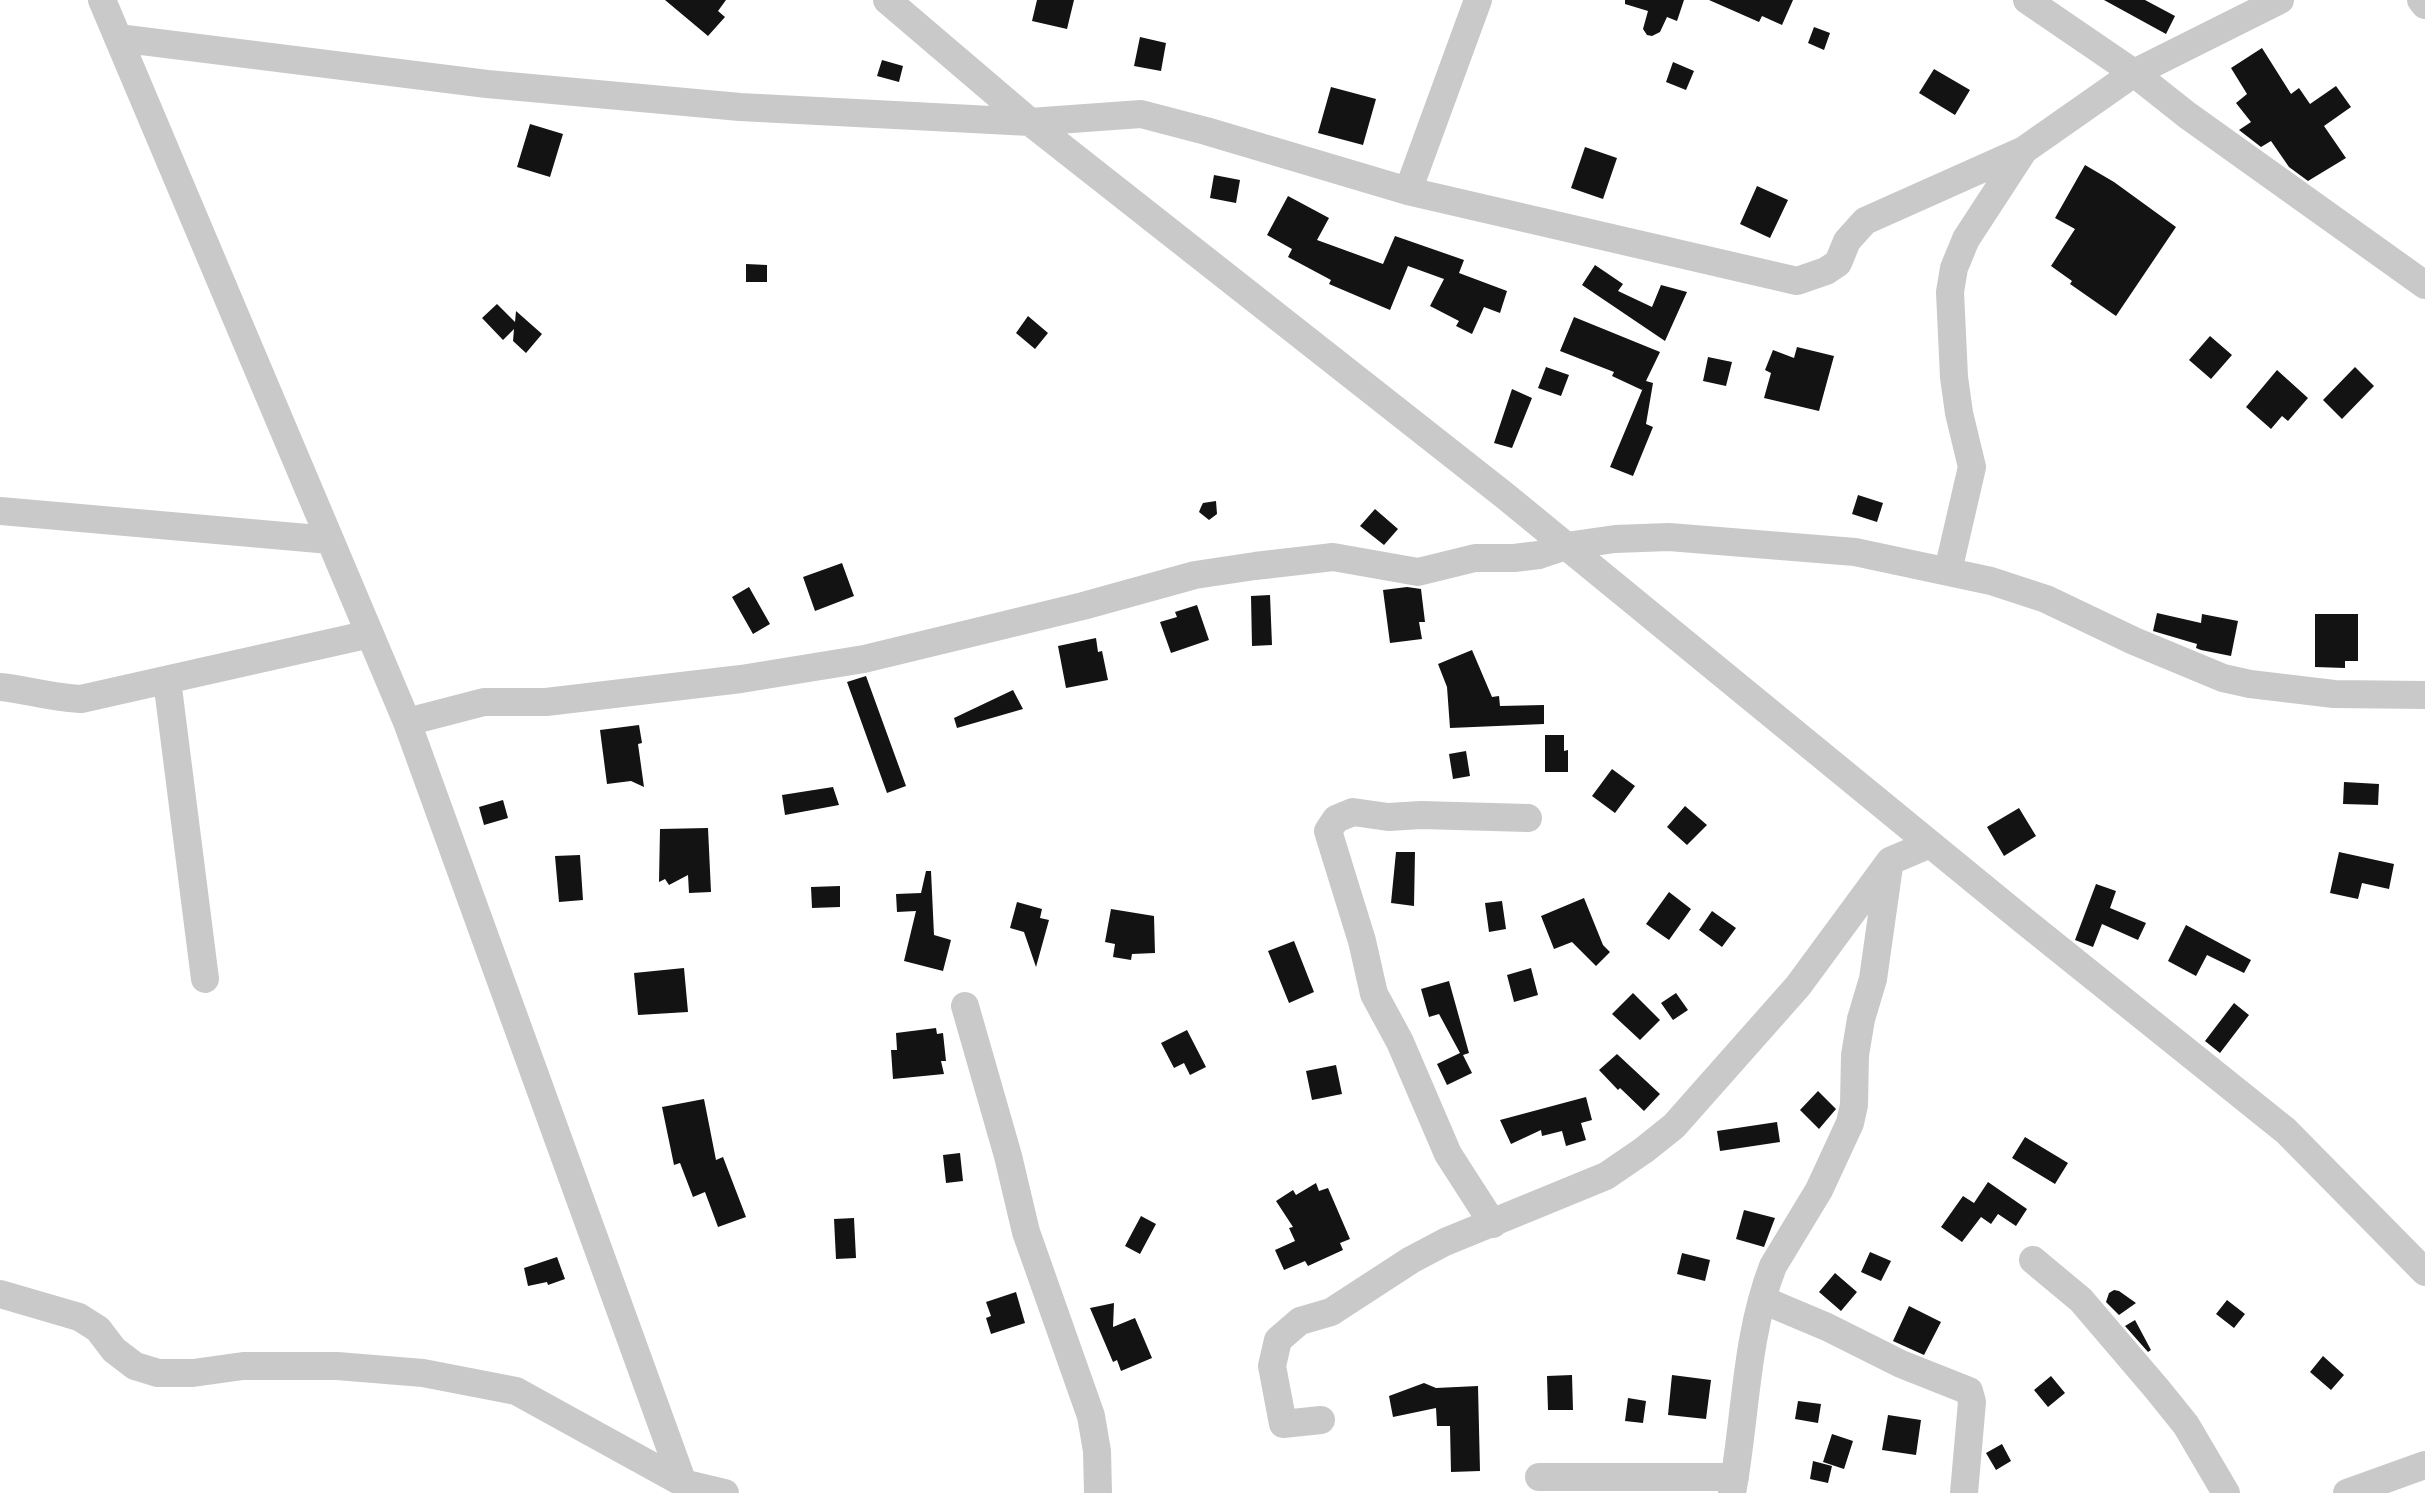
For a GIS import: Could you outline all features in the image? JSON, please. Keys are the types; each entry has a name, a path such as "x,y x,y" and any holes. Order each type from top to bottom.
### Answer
{"street":[{"path":"102,0 407,722 688,1488"},
{"path":"887,0 1030,122 1566,546 2286,1131 2423,1272"},
{"path":"1408,191 1478,0"},
{"path":"2027,0 2062,10 2187,115 2418,271"},
{"path":"118,38 487,84 740,107 1030,122 1141,114 1408,191 1797,281 1826,271 1838,263 1847,241 1865,221 2024,150 2134,73 2280,0"},
{"path":"1948,571 1972,467 1954,377 1950,292 1954,268 1966,239 2024,150"},
{"path":"0,511 330,540"},
{"path":"407,722 484,702 546,702 741,679 864,659 1210,572 1333,557 1418,572 1475,558 1539,555 1566,546 1615,539 1669,537 1855,552 1991,581 2046,599 2134,641 2223,678 2250,684 2334,694 2425,695"},
{"path":"0,687 57,698 81,699 370,634"},
{"path":"167,680 205,979"},
{"path":"1493,1224 1448,1154 1400,1042 1374,994 1362,941 1328,831 1336,819 1353,812 1388,817 1528,818"},
{"path":"1321,1420 1283,1424 1272,1366 1278,1340 1300,1321 1331,1312 1411,1260 1445,1242 1606,1176 1674,1126 1798,986 1890,861 1930,844"},
{"path":"1539,1477 1733,1485 1740,1425 1763,1300 1773,1266 1819,1190 1850,1123 1854,1105 1855,1055 1861,1019 1873,979 1890,861"},
{"path":"965,1006 1008,1156 1026,1232 1091,1416 1097,1451 1098,1493"},
{"path":"2033,1260 2081,1300 2157,1389 2186,1425 2226,1493"},
{"path":"0,1294 79,1317 98,1329 114,1350 135,1366 158,1373 193,1373 243,1366 337,1366 423,1373 516,1391 688,1488 725,1493"},
{"path":"1763,1300 1827,1327 1888,1358 1969,1391 1972,1402 1964,1493"},
{"path":"2347,1493 2425,1465"}],"building":[{"path":"665,0 726,0 718,11 725,17 708,36"},
{"path":"1037,0 1074,0 1067,29 1032,21"},
{"path":"1625,0 1684,0 1677,21 1667,17 1660,32 1652,36 1643,29 1648,11 1625,4"},
{"path":"1709,0 1793,0 1782,25 1762,16 1759,22"},
{"path":"2104,0 2145,0 2175,16 2166,34"},
{"path":"1814,27 1830,33 1824,50 1808,43"},
{"path":"1140,37 1166,43 1161,71 1134,66"},
{"path":"2262,48 2291,94 2299,88 2310,104 2336,86 2351,107 2324,126 2346,158 2308,181 2289,167 2271,141 2261,147 2239,130 2251,122 2236,103 2247,94 2231,68"},
{"path":"882,60 903,66 899,82 877,76"},
{"path":"1673,62 1694,71 1686,90 1666,82"},
{"path":"1934,69 1970,90 1955,115 1919,93"},
{"path":"1331,87 1376,99 1363,145 1318,133"},
{"path":"530,124 563,134 550,177 517,167"},
{"path":"1585,147 1617,158 1603,199 1571,188"},
{"path":"2085,165 2176,227 2116,316 2070,284 2072,281 2051,266 2075,229 2055,218"},
{"path":"1214,175 1240,180 1236,203 1210,198"},
{"path":"1757,186 1788,200 1770,238 1740,224"},
{"path":"1288,196 1329,218 1317,240 1383,264 1395,236 1464,260 1459,273 1507,291 1500,313 1484,307 1472,334 1456,326 1459,321 1430,306 1444,279 1408,266 1390,310 1329,284 1331,280 1288,257 1292,249 1267,235"},
{"path":"746,264 767,265 767,282 746,282"},
{"path":"1595,265 1623,284 1618,291 1652,307 1661,285 1687,292 1665,341 1582,285"},
{"path":"497,304 515,322 516,311 542,334 526,353 513,341 514,329 503,340 482,318"},
{"path":"1028,316 1048,333 1035,349 1016,333"},
{"path":"1574,317 1660,352 1646,381 1653,383 1646,424 1653,427 1633,476 1610,467 1643,388 1612,376 1614,372 1560,351"},
{"path":"2210,336 2232,355 2211,379 2189,360"},
{"path":"1797,347 1834,356 1819,411 1764,398 1771,373 1765,370 1773,350 1794,358"},
{"path":"1708,357 1732,362 1726,386 1703,381"},
{"path":"1546,367 1569,375 1561,396 1538,388"},
{"path":"2355,367 2374,386 2342,419 2323,400"},
{"path":"2277,370 2308,398 2288,421 2282,416 2271,429 2246,407"},
{"path":"1512,389 1532,398 1512,448 1494,443"},
{"path":"1858,495 1883,503 1877,522 1852,514"},
{"path":"1216,501 1217,514 1209,520 1199,512 1203,503"},
{"path":"1375,509 1398,529 1384,545 1360,526"},
{"path":"842,563 854,596 815,611 803,577"},
{"path":"749,587 770,624 753,634 732,597"},
{"path":"1421,589 1425,622 1419,622 1422,639 1390,643 1383,590"},
{"path":"1270,595 1272,645 1252,646 1251,596"},
{"path":"1197,605 1209,640 1171,653 1160,622 1177,617 1175,612"},
{"path":"2157,613 2201,623 2202,614 2238,621 2231,656 2201,650 2196,648 2197,644 2153,631"},
{"path":"2315,614 2358,614 2358,661 2345,661 2345,668 2315,667"},
{"path":"1096,638 1108,680 1066,688 1058,646"},
{"path":"1472,650 1492,697 1499,696 1500,706 1544,705 1544,724 1450,728 1447,687 1438,664"},
{"path":"866,676 906,786 887,793 847,682"},
{"path":"1013,690 1023,709 957,728 954,718"},
{"path":"639,725 642,743 638,744 644,787 631,781 607,784 600,730"},
{"path":"1545,735 1564,735 1568,772 1545,772"},
{"path":"1466,751 1470,776 1453,779 1449,754"},
{"path":"1612,769 1635,786 1615,813 1592,796"},
{"path":"2344,782 2379,784 2378,805 2343,804"},
{"path":"833,787 839,805 785,815 782,795"},
{"path":"503,800 508,818 484,825 479,807"},
{"path":"1685,806 1707,825 1687,845 1667,827"},
{"path":"2019,808 2036,836 2004,856 1987,827"},
{"path":"708,828 711,892 689,893 688,875 669,885 665,879 659,882 660,829"},
{"path":"1396,852 1415,852 1414,906 1391,903"},
{"path":"2339,852 2394,864 2389,889 2362,883 2358,899 2330,893"},
{"path":"580,855 583,900 559,902 555,856"},
{"path":"926,871 931,871 934,935 951,940 943,971 904,961 916,911 897,912 896,894 921,893"},
{"path":"2096,884 2116,891 2110,908 2146,923 2138,940 2102,924 2093,947 2075,940"},
{"path":"840,886 840,907 812,908 811,887"},
{"path":"1669,892 1691,909 1669,940 1646,924"},
{"path":"1584,898 1603,945 1610,952 1596,966 1572,942 1554,949 1541,916"},
{"path":"1502,901 1506,929 1489,932 1485,903"},
{"path":"1017,902 1042,909 1040,918 1049,920 1036,967 1024,932 1010,928"},
{"path":"1111,909 1154,916 1155,953 1132,954 1131,960 1113,957 1115,944 1105,942"},
{"path":"1712,911 1736,928 1722,947 1699,930"},
{"path":"2186,925 2251,960 2244,973 2207,955 2196,976 2168,961"},
{"path":"1294,941 1314,992 1289,1003 1268,951"},
{"path":"684,968 688,1012 638,1015 634,973"},
{"path":"1531,968 1538,995 1514,1002 1507,975"},
{"path":"1449,981 1469,1053 1463,1055 1472,1073 1447,1085 1437,1064 1460,1053 1439,1014 1429,1017 1421,989"},
{"path":"1633,993 1660,1020 1640,1040 1612,1014"},
{"path":"1676,993 1688,1010 1673,1020 1661,1003"},
{"path":"2234,1003 2249,1015 2220,1053 2205,1041"},
{"path":"936,1028 937,1034 943,1033 946,1061 941,1061 944,1074 893,1079 891,1050 897,1050 896,1033"},
{"path":"1187,1030 1206,1067 1190,1075 1184,1063 1174,1068 1161,1043"},
{"path":"1617,1054 1660,1094 1644,1111 1599,1070"},
{"path":"1336,1065 1342,1094 1312,1100 1306,1071"},
{"path":"1818,1091 1836,1109 1819,1129 1800,1110"},
{"path":"1586,1097 1592,1120 1581,1123 1586,1140 1566,1146 1562,1131 1542,1136 1541,1130 1511,1144 1500,1120"},
{"path":"704,1099 716,1160 723,1157 746,1217 718,1227 705,1192 693,1197 680,1163 674,1165 662,1107"},
{"path":"1777,1122 1780,1142 1720,1151 1717,1131"},
{"path":"2025,1137 2068,1163 2055,1184 2012,1158"},
{"path":"960,1153 963,1181 946,1183 943,1155"},
{"path":"1988,1182 2027,1209 2016,1226 1998,1214 1991,1224 1981,1217 1962,1242 1941,1227 1963,1196 1974,1203"},
{"path":"1316,1183 1319,1191 1328,1188 1350,1239 1340,1243 1343,1250 1308,1266 1305,1261 1284,1270 1275,1250 1295,1241 1289,1228 1293,1227 1276,1201 1293,1190 1296,1195"},
{"path":"1744,1210 1775,1218 1764,1247 1736,1239"},
{"path":"1141,1216 1156,1224 1140,1254 1125,1246"},
{"path":"854,1218 856,1258 836,1259 834,1219"},
{"path":"1870,1252 1891,1261 1881,1281 1861,1272"},
{"path":"1682,1253 1710,1260 1705,1281 1677,1274"},
{"path":"557,1257 565,1279 548,1285 547,1282 528,1286 524,1268"},
{"path":"1835,1273 1857,1292 1841,1311 1819,1292"},
{"path":"2114,1290 2136,1303 2119,1315 2106,1302 2109,1293"},
{"path":"1016,1292 1025,1323 991,1334 986,1318 991,1316 986,1302"},
{"path":"2227,1300 2245,1314 2234,1328 2216,1314"},
{"path":"1114,1303 1113,1327 1135,1318 1152,1358 1121,1371 1117,1360 1113,1362 1090,1308"},
{"path":"1909,1306 1941,1322 1924,1355 1893,1341"},
{"path":"2135,1320 2151,1350 2148,1352 2125,1326"},
{"path":"2323,1356 2344,1375 2331,1390 2310,1372"},
{"path":"1572,1375 1573,1410 1548,1410 1547,1376"},
{"path":"1672,1375 1711,1380 1706,1419 1668,1415"},
{"path":"2051,1376 2065,1393 2048,1407 2034,1390"},
{"path":"1424,1383 1436,1388 1478,1386 1480,1471 1451,1472 1450,1426 1437,1426 1436,1408 1393,1417 1389,1396"},
{"path":"1628,1398 1646,1401 1643,1423 1625,1421"},
{"path":"1798,1401 1821,1404 1818,1423 1795,1419"},
{"path":"1888,1415 1921,1420 1916,1455 1882,1450"},
{"path":"1832,1434 1853,1441 1844,1469 1823,1462"},
{"path":"2002,1444 2011,1461 1996,1470 1986,1453"},
{"path":"1813,1461 1832,1466 1828,1483 1810,1479"}]}
